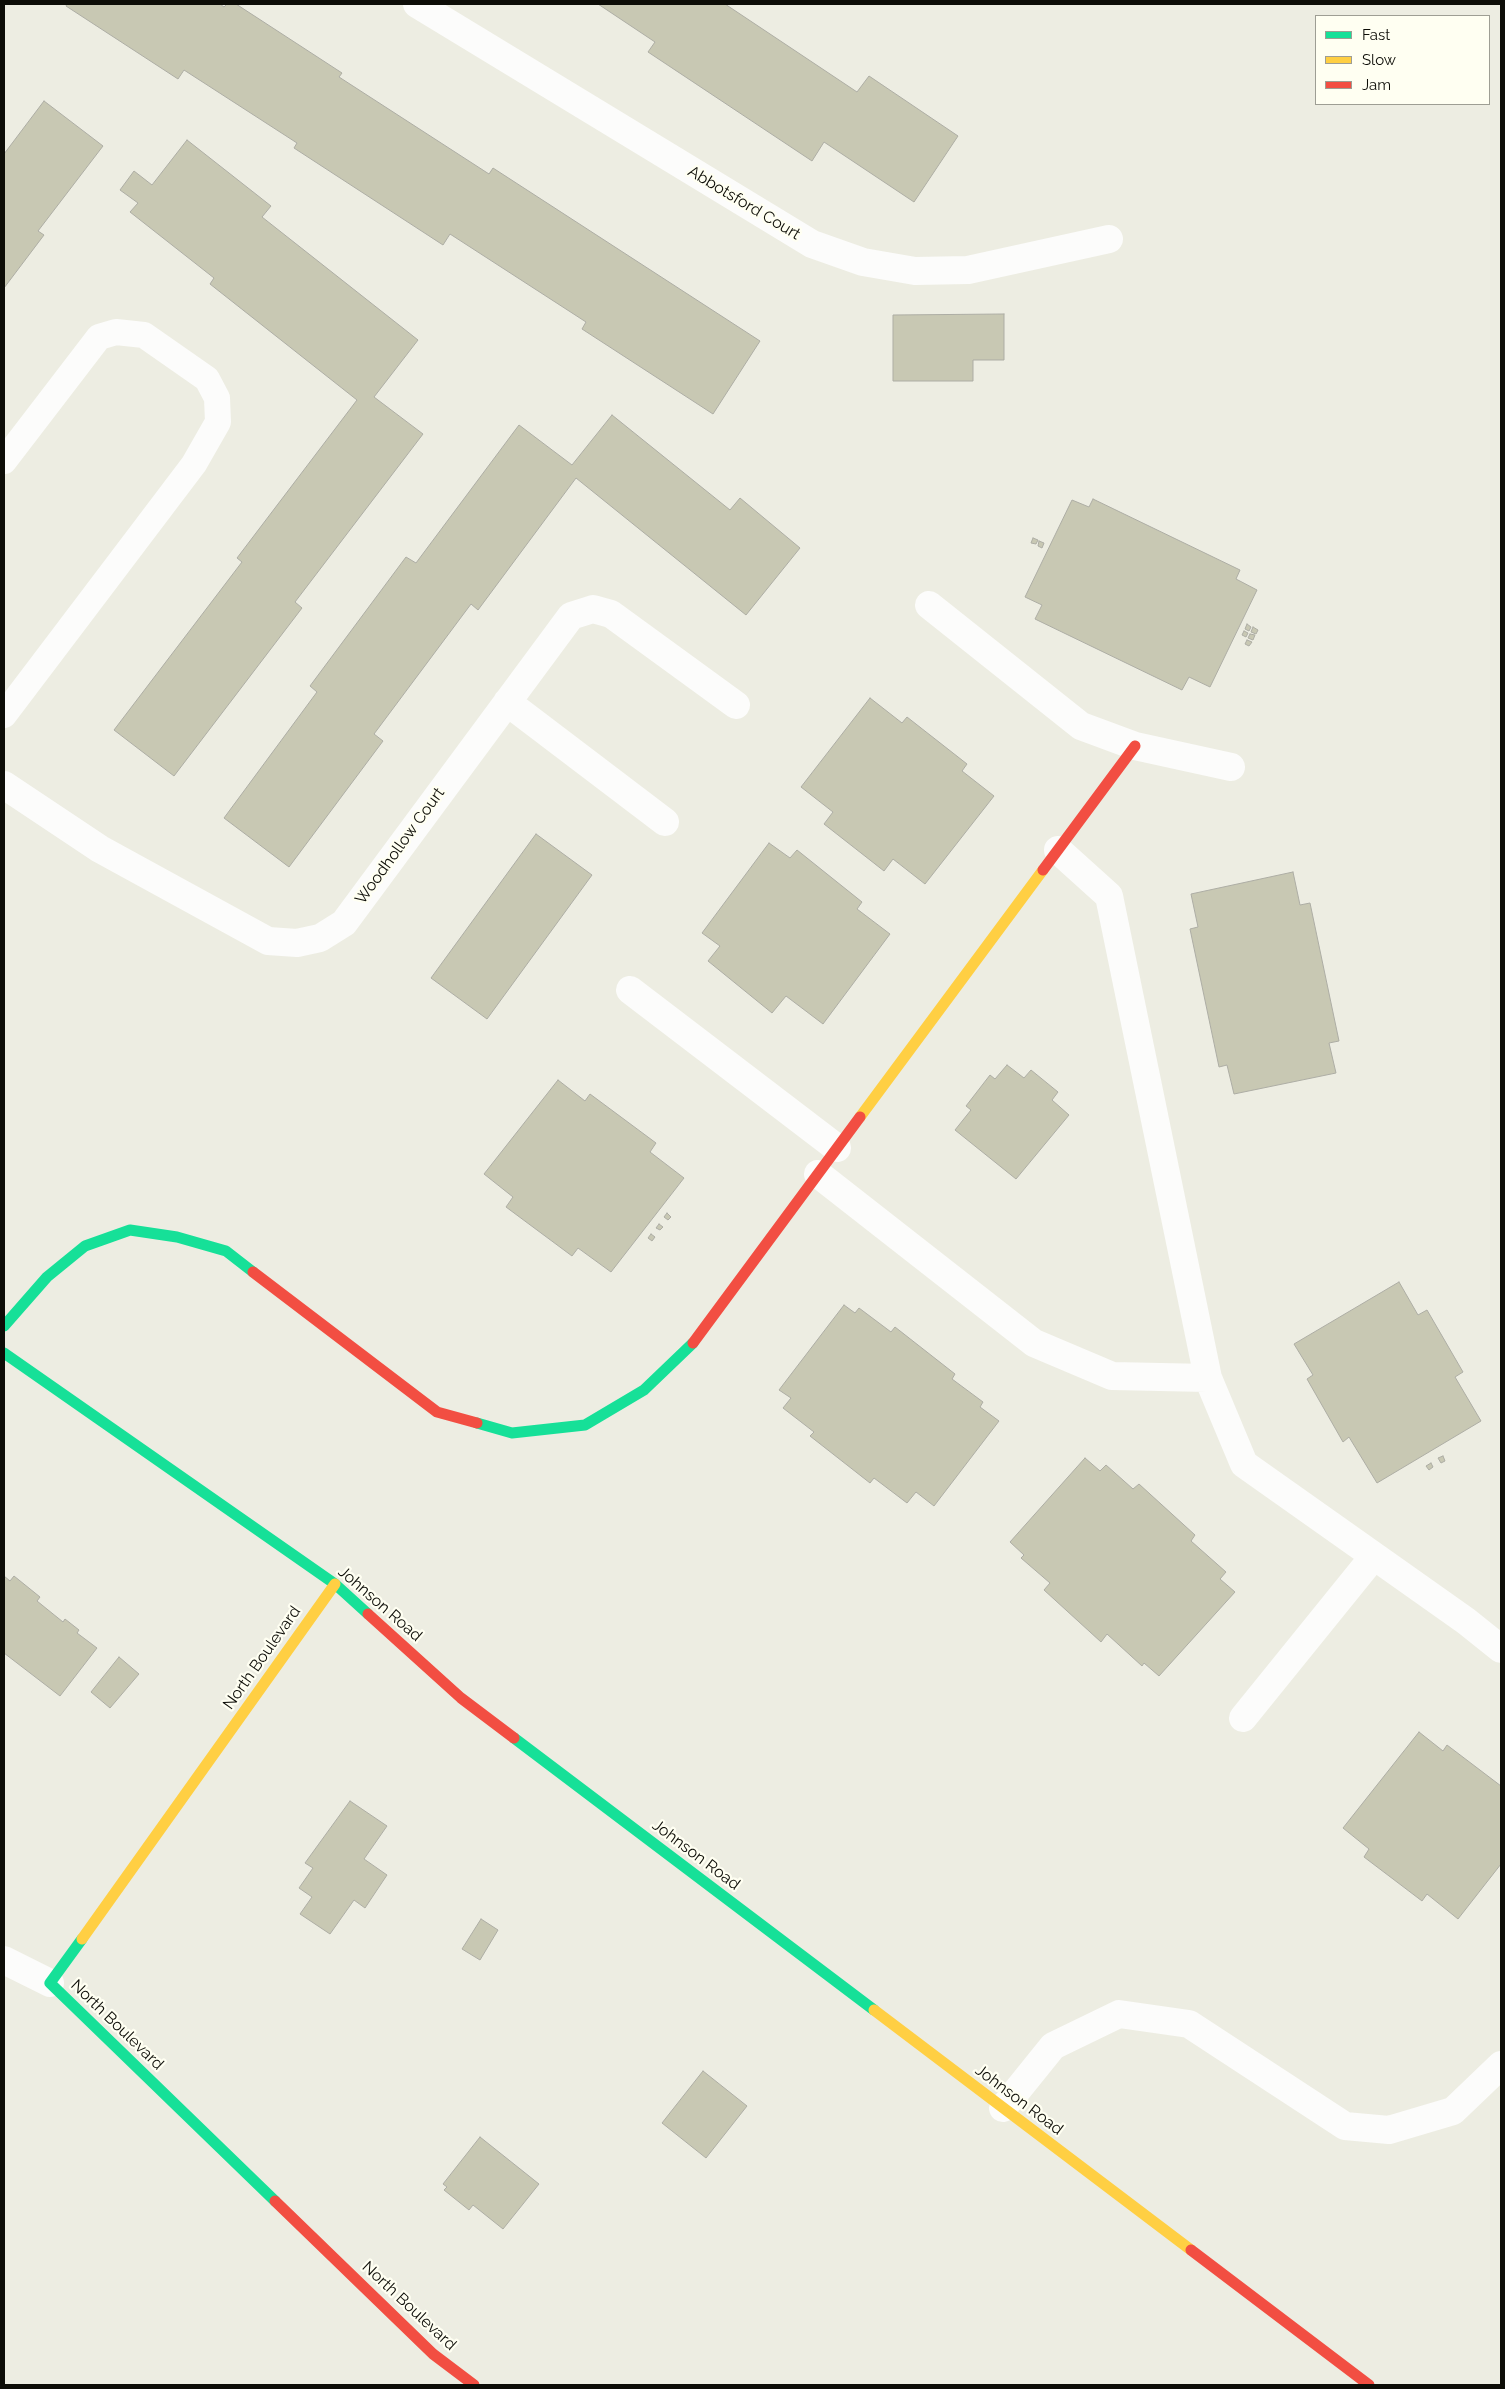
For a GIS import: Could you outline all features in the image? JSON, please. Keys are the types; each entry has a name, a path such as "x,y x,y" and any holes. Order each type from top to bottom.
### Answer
{"street":[{"name":"Abbotsford Court","path":"417,4 812,244 863,262 915,271 968,270 1108,239"},
{"path":"929,606 1081,726 1136,746 1231,767"},
{"name":"Woodhollow Court","path":"4,785 100,849 268,941 297,943 320,938 344,923 571,616 593,609 611,614 736,705"},
{"path":"507,702 665,822"},
{"path":"4,1326 47,1277 85,1246 130,1230 177,1237 226,1251 437,1412 512,1433 585,1425 644,1390 690,1347 1136,746"},
{"path":"1058,850 1109,896 1208,1378 1244,1464 1501,1649"},
{"path":"630,990 837,1148"},
{"path":"818,1174 1034,1343 1112,1376 1208,1378"},
{"name":"Johnson Road","path":"4,1353 334,1584 461,1698 1369,2385"},
{"path":"1243,1718 1374,1556"},
{"name":"North Boulevard","path":"334,1584 50,1983 426,2347 474,2385"},
{"path":"4,1960 50,1983"},
{"path":"1003,2108 1053,2046 1119,2014 1190,2024 1345,2126 1389,2130 1453,2111 1501,2066"}],"lane":[{"path":"4,461 99,337 116,332 144,335 206,379 217,398 218,422 194,464 4,715"}],"building":[{"path":"67,4 220,4 224,7 227,4 236,4 342,73 339,77 489,174 493,168 760,341 713,414 582,329 586,322 450,234 443,245 294,148 297,143 184,70 178,79 66,6"},
{"path":"598,4 725,4 857,92 869,76 958,136 914,202 824,142 812,161 648,52 655,42"},
{"path":"44,101 103,146 38,231 44,235 4,288 4,154"},
{"path":"187,140 271,206 262,217 418,340 374,397 423,434 295,602 302,608 174,776 114,730 242,562 237,558 357,400 210,284 214,278 130,212 138,203 120,190 134,171 152,185"},
{"path":"1004,314 1004,360 973,360 973,381 893,381 893,315"},
{"path":"612,415 730,510 740,498 800,548 746,615 576,478 478,610 471,604 374,734 383,741 289,867 224,818 317,692 310,686 406,557 416,563 519,425 572,465"},
{"path":"1093,499 1240,570 1236,579 1257,590 1210,687 1189,677 1182,690 1035,619 1042,605 1025,597 1072,500 1089,507"},
{"path":"1033,538 1038,540 1036,544 1031,543"},
{"path":"1039,541 1044,543 1042,548 1038,546"},
{"path":"1247,624 1251,627 1249,631 1245,629"},
{"path":"1253,627 1258,630 1256,634 1251,632"},
{"path":"1244,631 1248,633 1246,637 1242,635"},
{"path":"1250,634 1255,635 1253,640 1248,638"},
{"path":"1247,640 1252,642 1249,646 1245,644"},
{"path":"870,698 902,723 907,717 967,764 962,771 994,796 925,884 893,859 884,871 824,824 833,812 801,787"},
{"path":"536,834 592,875 487,1019 431,978"},
{"path":"769,843 790,858 797,850 862,902 857,909 890,934 823,1024 786,996 772,1013 708,961 720,946 702,933"},
{"path":"1293,872 1300,905 1310,903 1339,1041 1329,1043 1336,1073 1234,1094 1227,1065 1219,1067 1190,929 1198,927 1191,894"},
{"path":"1007,1065 1024,1078 1031,1070 1058,1092 1052,1100 1069,1115 1016,1179 955,1130 971,1110 966,1106 990,1075 995,1079"},
{"path":"558,1080 585,1101 590,1094 656,1143 650,1152 684,1178 611,1272 578,1248 572,1256 506,1207 513,1197 484,1174"},
{"path":"667,1213 671,1217 668,1220 664,1217"},
{"path":"659,1224 663,1227 660,1230 656,1228"},
{"path":"651,1234 655,1237 652,1241 648,1238"},
{"path":"1399,1282 1418,1315 1427,1310 1463,1372 1455,1377 1481,1421 1377,1483 1349,1437 1343,1442 1307,1379 1313,1375 1294,1344"},
{"path":"844,1305 855,1313 859,1308 891,1332 895,1327 955,1374 952,1379 983,1402 980,1407 999,1421 934,1506 916,1492 907,1503 874,1478 870,1483 810,1436 814,1432 783,1408 791,1398 779,1390"},
{"path":"1443,1456 1445,1461 1441,1463 1438,1458"},
{"path":"1085,1458 1100,1471 1106,1465 1133,1489 1139,1484 1195,1535 1191,1541 1226,1572 1220,1579 1235,1592 1159,1676 1144,1663 1142,1666 1107,1634 1101,1642 1044,1590 1050,1583 1021,1558 1024,1555 1010,1542"},
{"path":"1431,1463 1433,1467 1429,1470 1426,1466"},
{"path":"4,1576 10,1581 14,1576 40,1597 37,1601 63,1622 65,1619 79,1630 77,1633 97,1648 60,1696 4,1653"},
{"path":"119,1657 139,1674 110,1708 91,1692"},
{"path":"1419,1732 1443,1751 1447,1745 1501,1786 1501,1864 1458,1919 1427,1894 1422,1901 1364,1857 1369,1849 1343,1828"},
{"path":"350,1801 387,1826 364,1859 387,1875 365,1908 354,1900 330,1934 300,1914 312,1897 299,1888 313,1868 305,1863"},
{"path":"481,1919 498,1930 480,1960 462,1949"},
{"path":"703,2071 747,2106 706,2158 662,2123"},
{"path":"480,2137 539,2184 503,2229 473,2205 469,2210 444,2190 447,2187 443,2184"}],"traffic: fast":[{"path":"4,1326 47,1277 85,1246 130,1230 177,1237 226,1251 253,1272"},
{"path":"477,1423 512,1433 585,1425 644,1390 693,1343"},
{"path":"4,1353 335,1584 368,1614"},
{"path":"514,1738 874,2010"},
{"path":"82,1939 50,1983 275,2201"}],"traffic: slow":[{"path":"860,1117 1043,870"},
{"path":"82,1939 335,1584"},
{"path":"874,2010 1191,2250"}],"traffic: jam":[{"path":"1043,870 1135,746"},
{"path":"693,1343 860,1117"},
{"path":"253,1272 437,1412 477,1423"},
{"path":"368,1614 461,1698 514,1738"},
{"path":"275,2201 433,2354 474,2385"},
{"path":"1191,2250 1369,2385"}]}
